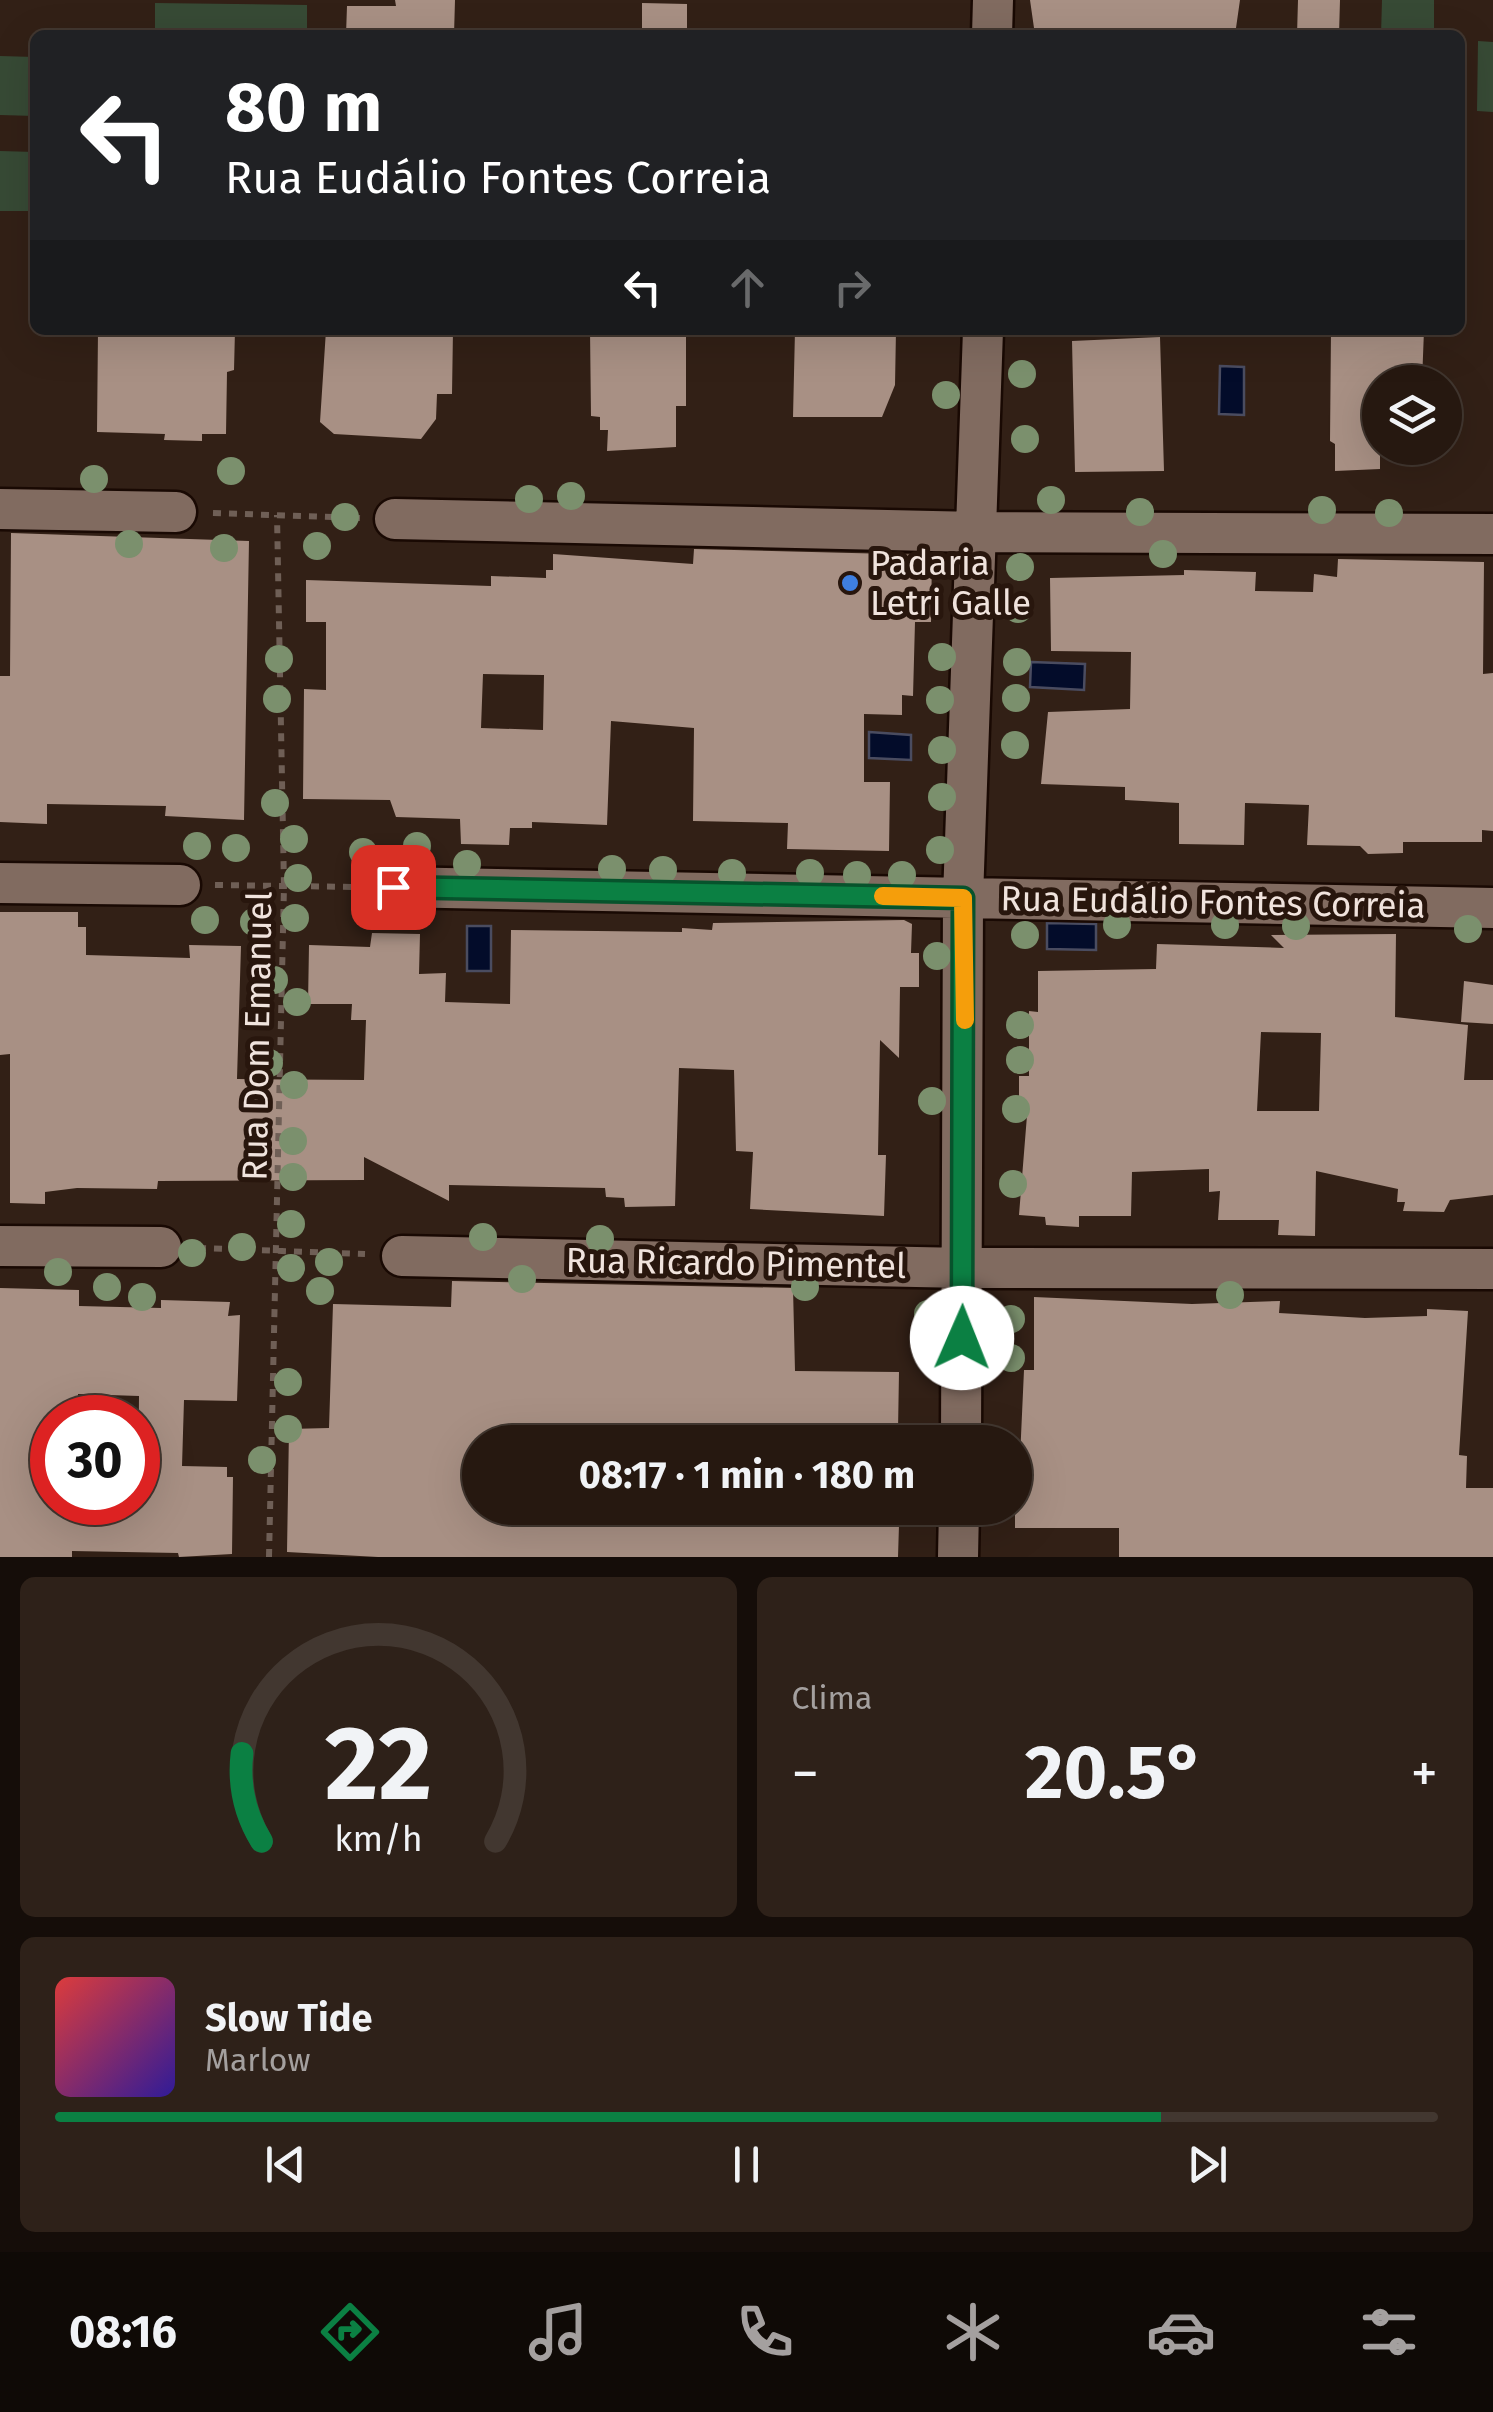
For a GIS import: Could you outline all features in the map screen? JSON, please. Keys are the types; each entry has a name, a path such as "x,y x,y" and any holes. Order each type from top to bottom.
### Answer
{"street":[{"path":"992,30 993,0"},
{"path":"960,1425 963,898 983,335"},
{"path":"0,509 176,512"},
{"path":"395,519 978,532 1493,534"},
{"path":"0,882 180,885"},
{"name":"Rua Eudálio Fontes Correia","path":"393,887 1493,908"},
{"path":"0,1246 161,1247"},
{"name":"Rua Ricardo Pimentel","path":"402,1256 964,1268 1493,1270"},
{"path":"958,1557 959,1525"}],"path":[{"path":"176,512 395,519"},
{"name":"Rua Dom Emanuel","path":"268,1557 279,1250 284,886 277,515"},
{"path":"180,885 393,887"},
{"path":"161,1247 402,1256"}],"green space":[{"path":"1382,0 1434,0 1434,30 1381,30"},
{"path":"155,3 307,5 307,30 155,30"},
{"path":"1478,41 1493,42 1493,112 1477,111"},
{"path":"0,56 30,57 30,116 0,115"},
{"path":"0,151 30,152 30,211 0,211"}],"water":[{"path":"1220,366 1244,367 1244,415 1219,414"},
{"path":"1031,662 1085,664 1084,690 1030,687"},
{"path":"869,732 911,735 911,760 869,758"},
{"path":"1047,923 1096,924 1096,950 1047,949"},
{"path":"467,926 491,926 491,971 467,971"}],"building":[{"path":"395,0 455,0 454,30 346,30 347,6 396,6"},
{"path":"1030,0 1240,0 1236,30 1034,30"},
{"path":"1298,0 1340,0 1339,30 1297,30"},
{"path":"642,3 687,4 687,30 642,30"},
{"path":"98,335 235,335 234,370 227,372 226,434 202,434 202,441 164,440 165,434 97,432"},
{"path":"326,335 453,335 452,394 437,394 436,419 421,439 334,434 320,422"},
{"path":"590,335 686,335 686,406 676,406 676,447 607,451 608,430 600,430 600,417 591,416"},
{"path":"795,335 896,335 895,385 882,417 793,417"},
{"path":"1331,335 1424,335 1423,365 1362,365 1362,465 1380,465 1380,469 1335,471 1335,444 1330,441"},
{"path":"1160,337 1164,471 1075,472 1072,341"},
{"path":"11,533 249,541 244,820 165,816 166,806 47,804 47,824 0,822 0,676 10,676"},
{"path":"694,549 932,555 931,622 915,622 913,696 902,695 902,715 864,714 864,782 890,782 889,851 787,849 788,823 693,821 694,728 611,721 607,825 532,822 532,828 510,828 509,845 461,844 460,819 396,817 390,800 303,799 304,689 326,690 326,622 306,622 306,580 491,586 491,576 546,578 546,570 553,570 553,554 693,564","holes":["483,674 544,675 543,730 481,728"]},
{"path":"1338,559 1484,562 1483,674 1493,673 1493,831 1482,830 1482,842 1403,842 1403,853 1368,854 1360,846 1307,845 1309,805 1245,803 1244,845 1179,844 1179,803 1125,800 1125,787 1041,784 1048,712 1130,709 1131,652 1051,651 1050,578 1184,575 1184,570 1256,572 1255,591 1313,592 1314,574 1337,577"},
{"path":"0,912 78,912 78,927 86,927 86,955 190,958 189,945 241,946 237,1079 364,1080 366,1020 351,1020 352,1004 308,1004 309,945 370,947 372,933 420,934 419,974 446,973 445,1002 510,1004 511,930 682,932 682,928 712,930 713,923 904,920 912,924 911,953 919,953 919,987 900,987 899,1058 880,1040 878,1155 886,1155 884,1216 750,1209 753,1152 736,1151 734,1070 679,1068 675,1206 625,1207 624,1198 606,1197 605,1188 449,1185 449,1201 364,1157 364,1180 158,1181 157,1189 77,1188 45,1192 45,1204 10,1203 10,1054 0,1055"},
{"path":"1396,934 1395,1017 1468,1025 1464,1080 1493,1080 1493,1195 1450,1200 1444,1212 1403,1211 1405,1202 1397,1202 1398,1189 1316,1171 1315,1236 1278,1235 1279,1220 1218,1220 1220,1191 1209,1192 1209,1169 1132,1172 1131,1216 1079,1216 1079,1227 1046,1225 1045,1217 1019,1215 1028,1103 1019,1102 1019,1076 1029,1076 1029,1011 1038,1012 1038,971 1156,969 1157,944 1284,948 1271,935","holes":["1261,1032 1321,1033 1319,1111 1257,1111"]},
{"path":"1464,981 1493,985 1493,1024 1461,1022"},
{"path":"452,1281 793,1288 795,1371 899,1372 898,1425 462,1425 462,1525 899,1525 898,1557 378,1557 287,1552 289,1429 329,1428 333,1304 451,1307"},
{"path":"0,1288 79,1290 79,1306 161,1308 161,1300 230,1302 228,1316 240,1315 237,1401 184,1400 182,1466 227,1467 227,1477 233,1477 232,1554 179,1557 178,1553 72,1551 72,1557 0,1557"},
{"path":"1034,1297 1192,1304 1280,1301 1279,1313 1365,1318 1427,1316 1427,1309 1468,1311 1459,1455 1467,1456 1466,1488 1493,1488 1493,1557 1119,1557 1119,1528 1015,1528 1032,1525 1032,1425 1022,1425 1024,1370 1034,1370"}],"slow traffic":[{"path":"883,896 963,898 965,1020"}],"place":[{"name":"Padaria Letri Galle","path":"850,583"}],"route":[{"path":"393,887 963,898 962,1338"}]}
